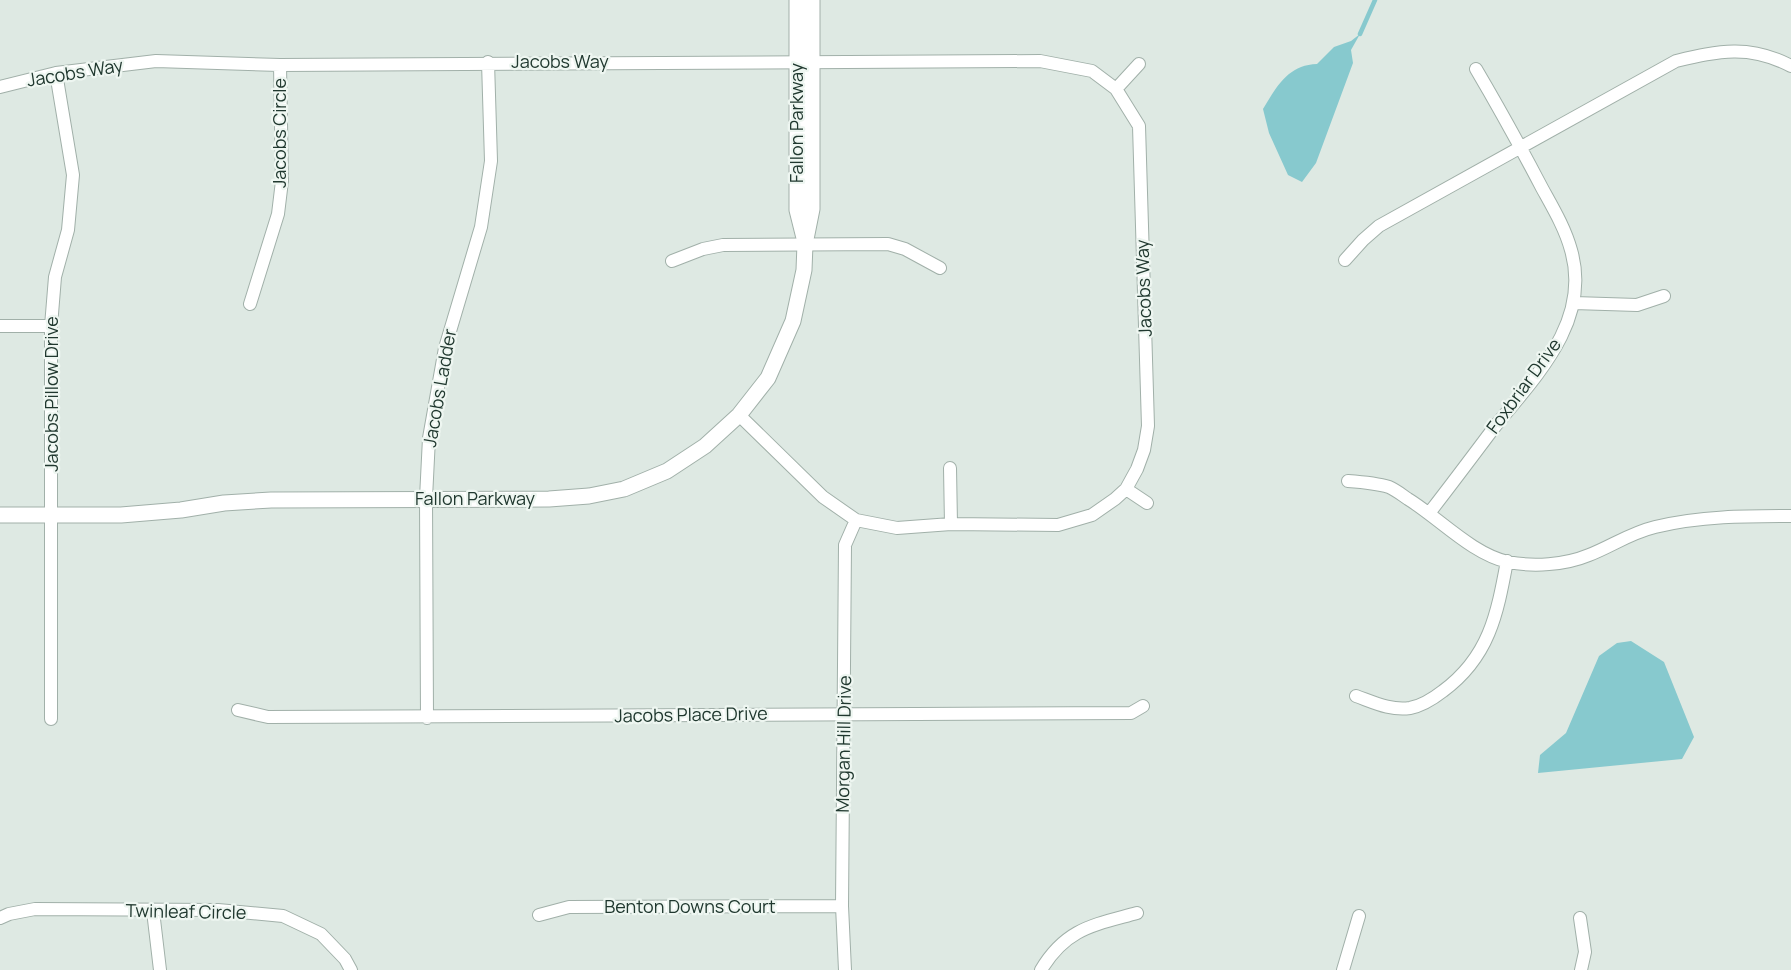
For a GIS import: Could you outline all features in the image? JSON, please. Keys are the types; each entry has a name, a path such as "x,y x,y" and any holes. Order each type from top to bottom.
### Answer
{"street":[{"name":"Fallon Parkway","path":"797,0 804,61"},
{"name":"Fallon Parkway","path":"0,515 121,515 271,500 549,499 589,496 624,489 667,471 705,446 739,415 768,378 793,321 804,270 805,244 797,210 804,61 812,0"},
{"path":"1345,260 1379,226 1676,61 1718,51 1749,52 1780,60 1791,66"},
{"name":"Jacobs Way","path":"0,87 56,73 156,61 280,65 488,62 1040,61 1092,71 1116,89 1139,126 1148,426 1144,450 1137,469 1126,489 1115,499 1092,515 1058,525 951,524 897,528 856,520 823,497 739,415"},
{"name":"Jacobs Ladder","path":"427,718 426,498 429,438 445,348 481,227 491,161 488,62"},
{"path":"1116,89 1139,64"},
{"name":"Jacobs Circle","path":"250,304 278,213 282,181 280,65"},
{"name":"Foxbriar Drive","path":"1430,512 1550,358 1566,327 1574,303 1575,270 1571,250 1560,222 1521,147 1476,69"},
{"name":"Jacobs Pillow Drive","path":"51,719 51,326 55,277 68,230 73,175 56,73"},
{"path":"672,261 703,249 723,245 888,244 905,249 940,268"},
{"path":"1574,303 1637,305 1664,296"},
{"path":"0,326 51,326"},
{"path":"950,468 951,524"},
{"path":"1348,481 1373,483 1391,488 1430,512 1485,553 1507,561 1537,564 1562,562 1588,555 1620,539 1655,527 1729,516 1791,516"},
{"path":"1126,489 1147,503"},
{"name":"Morgan Hill Drive","path":"845,970 842,906 845,545 856,520"},
{"path":"1356,696 1389,708 1410,708 1436,697 1457,681 1476,660 1489,635 1500,600 1507,561"},
{"name":"Jacobs Place Drive","path":"238,710 268,717 427,718 1131,713 1143,706"},
{"name":"Benton Downs Court","path":"539,915 569,907 842,906"},
{"name":"Twinleaf Circle","path":"0,918 35,909 218,910 283,916 321,934 345,959 351,970"},
{"path":"153,911 160,970"},
{"path":"1041,970 1056,949 1070,936 1084,928 1137,913"},
{"path":"1343,970 1359,916"},
{"path":"1580,918 1585,952 1581,970"}],"water":[{"path":"1360,34 1351,50 1353,63 1316,163 1302,182 1288,175 1269,133 1263,109 1284,78 1298,68 1317,64 1334,47 1351,41"},
{"path":"1631,641 1664,662 1694,737 1682,759 1538,773 1540,755 1566,733 1599,656 1617,643"}],"waterway":[{"path":"1360,34 1375,0"}]}
